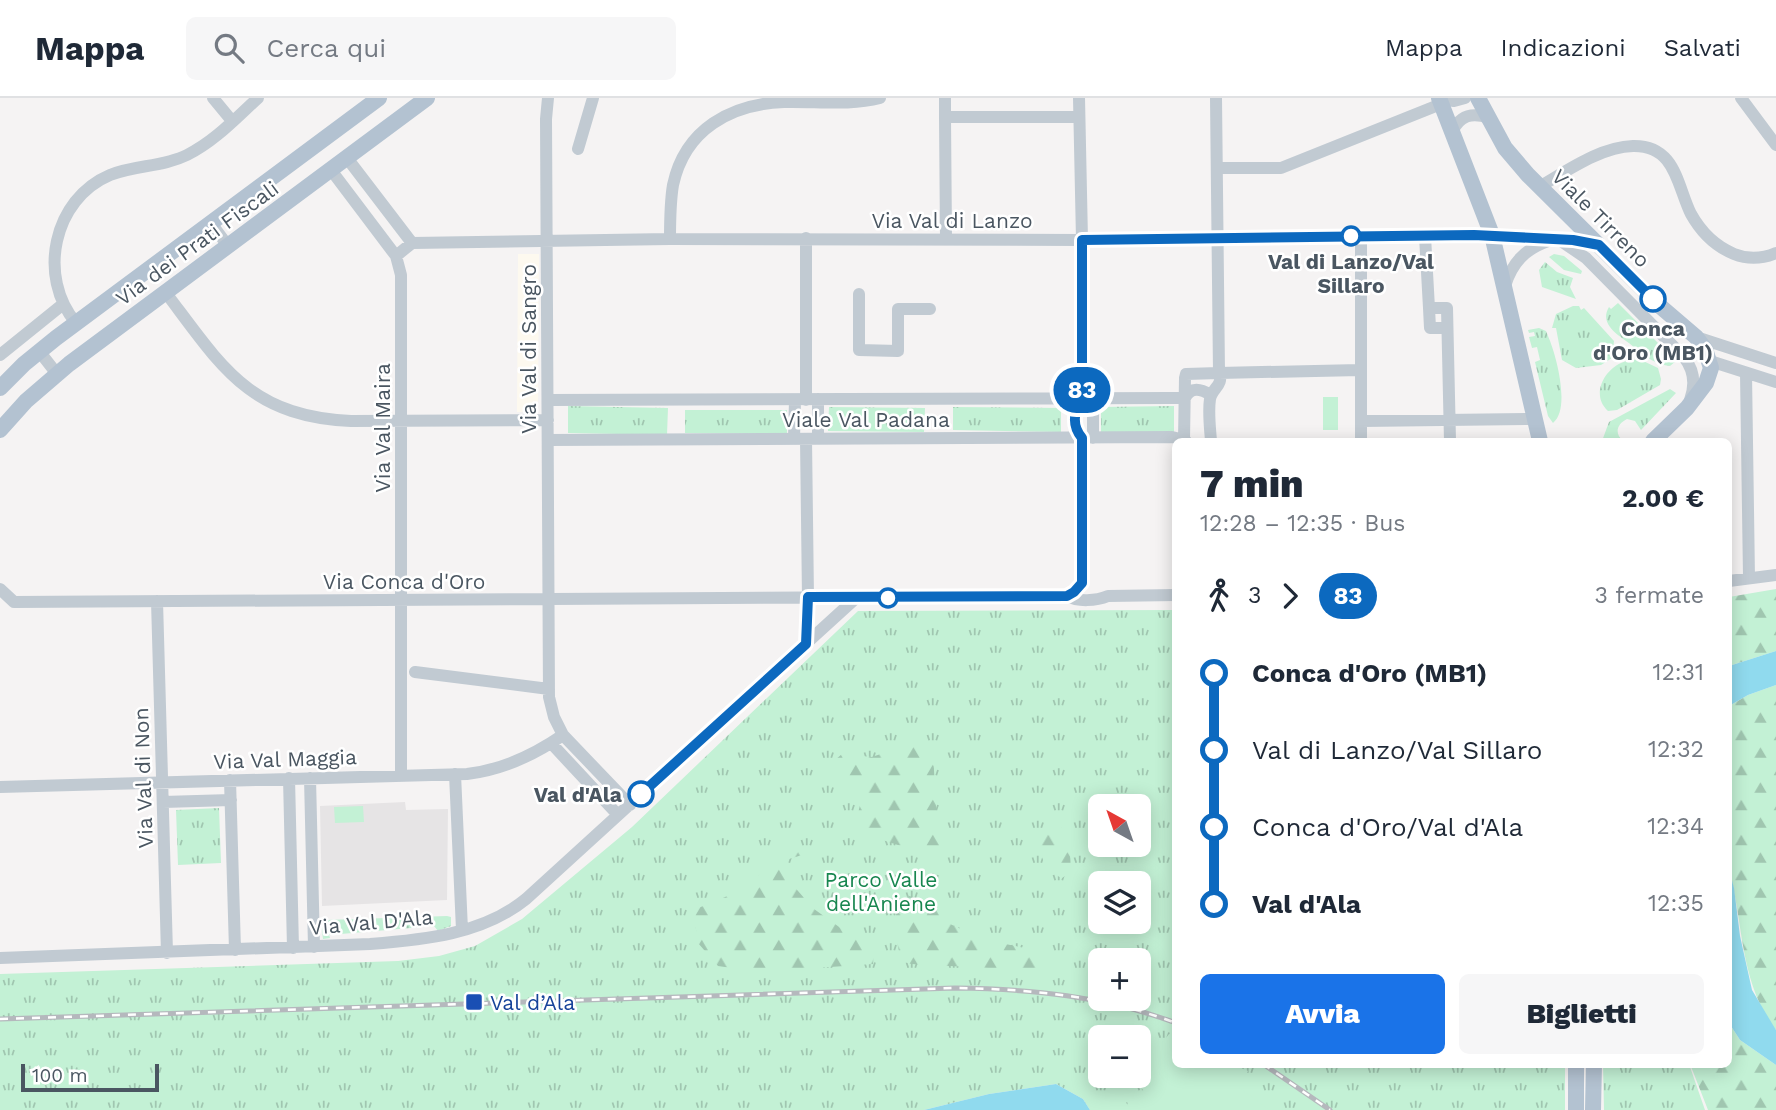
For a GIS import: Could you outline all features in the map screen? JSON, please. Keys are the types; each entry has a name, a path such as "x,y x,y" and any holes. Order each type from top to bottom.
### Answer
{"main road":[{"name":"Via dei Prati Fiscali","path":"3,378 379,98"},
{"name":"Via dei Prati Fiscali","path":"0,430 26,401 57,374 427,98"},
{"name":"Viale Tirreno","path":"1478,98 1508,152 1539,187 1661,307 1696,337"},
{"path":"1439,100 1492,235 1539,438"},
{"path":"1656,438 1687,408 1709,376 1710,362 1696,337"},
{"path":"1576,1068 1576,1110"},
{"path":"1593,1110 1594,1068"}],"street":[{"path":"213,98 233,121"},
{"path":"76,323 62,305 54,260 55,245 67,214 82,194 95,183 115,173 184,156 207,142 258,98"},
{"name":"Via Val di Sangro","path":"548,98 545,119 549,689 554,717 563,735"},
{"path":"578,149 593,98"},
{"path":"670,239 671,197 679,167 698,137 721,118 736,110 762,104 853,102 880,98"},
{"path":"945,98 946,239"},
{"path":"1067,596 1082,583 1087,438 1076,430 1075,420 1076,410 1087,398 1079,98"},
{"path":"1211,438 1211,395 1220,382 1216,98"},
{"path":"1217,168 1281,168 1439,100 1454,101 1465,98"},
{"path":"1741,98 1776,145"},
{"path":"1452,132 1456,123 1466,116 1489,118"},
{"path":"945,117 1079,117"},
{"path":"1539,187 1608,152 1628,146 1646,148 1662,156 1675,170 1692,215 1712,242 1727,251 1748,258 1776,253"},
{"path":"347,158 412,243 396,256"},
{"name":"Via Val Maira","path":"331,170 396,256 401,275 401,775"},
{"path":"211,223 228,246"},
{"name":"Via Val di Lanzo","path":"412,243 1492,235 1573,240 1599,245"},
{"path":"1361,236 1361,438"},
{"path":"1424,236 1430,328 1447,328"},
{"path":"806,238 806,644"},
{"path":"1505,286 1511,270 1522,255 1536,245 1558,240"},
{"name":"Viale Tirreno","path":"1558,240 1586,258 1687,360 1692,369 1694,384 1687,408"},
{"path":"166,293 229,374 264,399 292,412 321,419 402,422 548,420"},
{"path":"859,294 859,350 898,351 898,309 930,309"},
{"path":"0,355 62,305"},
{"path":"1429,308 1447,308 1450,438"},
{"name":"Viale Tirreno","path":"1696,337 1776,363"},
{"path":"39,351 57,374"},
{"path":"1710,362 1776,382"},
{"path":"1185,438 1188,373 1360,370"},
{"path":"1746,373 1749,578"},
{"name":"Viale Val Padana","path":"549,400 1185,398 1187,393 1194,389 1211,395"},
{"path":"806,400 806,439"},
{"path":"1361,421 1534,419"},
{"name":"Viale Val Padana","path":"548,440 1178,438"},
{"path":"1732,581 1776,575"},
{"path":"1082,583 1092,592 1108,596 1172,595"},
{"name":"Via Conca d'Oro","path":"2,594 14,602 856,598"},
{"path":"856,598 1067,596 1081,600 1108,596"},
{"name":"Via Val D'Ala","path":"0,958 293,948 410,941 462,930 495,919 521,904 856,598"},
{"name":"Via Val di Non","path":"157,601 167,953"},
{"path":"415,672 549,689"},
{"path":"563,735 630,805"},
{"name":"Via Val Maggia","path":"0,787 455,774 500,768 563,735"},
{"path":"551,743 618,816"},
{"path":"455,774 462,930"},
{"path":"289,778 293,948"},
{"path":"310,778 314,947"},
{"path":"230,780 234,950"},
{"path":"163,802 231,800"}],"shaded area":[{"path":"518,254 539,254 538,412 517,412"},
{"path":"405,802 406,810 448,809 447,900 322,906 320,806"}],"green space":[{"path":"1554,254 1564,256 1582,271 1581,274 1564,270 1549,257"},
{"path":"1545,262 1557,272 1573,278 1570,287 1576,299 1542,287 1539,270"},
{"path":"1618,303 1676,361 1670,366 1656,362 1609,326 1606,314 1609,307 1611,309"},
{"path":"1579,306 1581,310 1584,308 1614,341 1612,358 1601,365 1576,368 1562,360 1556,328 1552,328 1556,314"},
{"path":"1539,328 1546,331 1555,355 1560,381 1561,406 1553,423 1548,416 1535,362 1540,360 1537,347 1532,348 1529,337 1535,336 1534,332 1529,333 1528,330"},
{"path":"1639,359 1658,368 1660,385 1617,410 1608,411 1600,398 1604,378 1621,363"},
{"path":"1670,389 1676,393 1641,430 1635,421 1627,419 1618,429 1620,438 1603,438 1609,422"},
{"path":"1323,397 1338,397 1338,430 1323,430"},
{"path":"568,406 668,408 667,435 568,433"},
{"path":"1174,406 1174,433 1101,433 1101,407"},
{"path":"829,407 925,408 924,432 828,431"},
{"path":"953,407 1061,408 1061,432 953,430"},
{"path":"685,410 787,410 787,434 685,433"},
{"path":"1776,589 1776,651 1732,665 1732,596"},
{"name":"Parco Valle dell'Aniene","path":"1172,610 1172,1068 1565,1068 1565,1110 1090,1110 1083,1099 1056,1084 989,1094 924,1110 0,1110 0,974 398,961 439,956 475,946 522,919 632,827 858,611"},
{"path":"1776,685 1776,1030 1764,1012 1750,977 1732,882 1732,704"},
{"path":"909,744 924,747 933,753 937,823 946,843 944,849 922,850 900,846 858,827 861,793 836,773 835,760 842,754 872,757"},
{"path":"363,806 364,822 335,823 334,807"},
{"path":"219,808 221,863 178,865 176,810"},
{"path":"1059,826 1069,834 1071,872 1062,878 1046,865 1040,848 1040,833"},
{"path":"793,845 802,848 802,855 789,859 782,873 814,909 874,952 873,964 760,972 718,966 698,943 693,910 742,888 762,872 780,849"},
{"path":"909,896 934,903 950,924 985,940 1060,955 1062,962 1050,971 911,964 902,961 897,939 897,909 898,902"},
{"path":"451,917 451,926 438,931 434,926 329,935 330,938 323,939 321,923 326,920"},
{"path":"1732,1028 1740,1040 1776,1065 1776,1110 1708,1110 1692,1068 1732,1068"},
{"path":"1169,1034 1172,1035 1172,1068 1241,1068 1248,1071 1239,1088 1270,1110 1157,1110 1141,1088 1151,1088 1151,1036 1163,1042"},
{"path":"1603,1068 1690,1068 1705,1110 1604,1110"},
{"path":"1121,1095 1131,1110 1105,1110 1104,1108"}],"water":[{"path":"1776,651 1776,685 1732,704 1732,665"},
{"path":"1732,880 1740,936 1752,990 1776,1030 1776,1065 1740,1040 1732,1028"},
{"path":"1056,1084 1083,1099 1090,1110 924,1110 989,1094"}],"railway":[{"path":"0,1019 955,988 1039,992 1094,1000 1172,1022"},
{"path":"1269,1068 1330,1110"}],"bus line":[{"name":"83","path":"641,794 806,644 808,597 1067,596 1082,583 1082,438 1076,430 1075,420 1077,405 1082,397 1082,240 1492,235 1567,239 1599,245 1653,299"}],"place":[{"name":"Val di Lanzo/Val Sillaro","path":"1351,236"},
{"name":"Conca d'Oro (MB1)","path":"1653,299"},
{"name":"Val d'Ala","path":"641,794"},
{"name":"Val d’Ala","path":"474,1002"}]}
